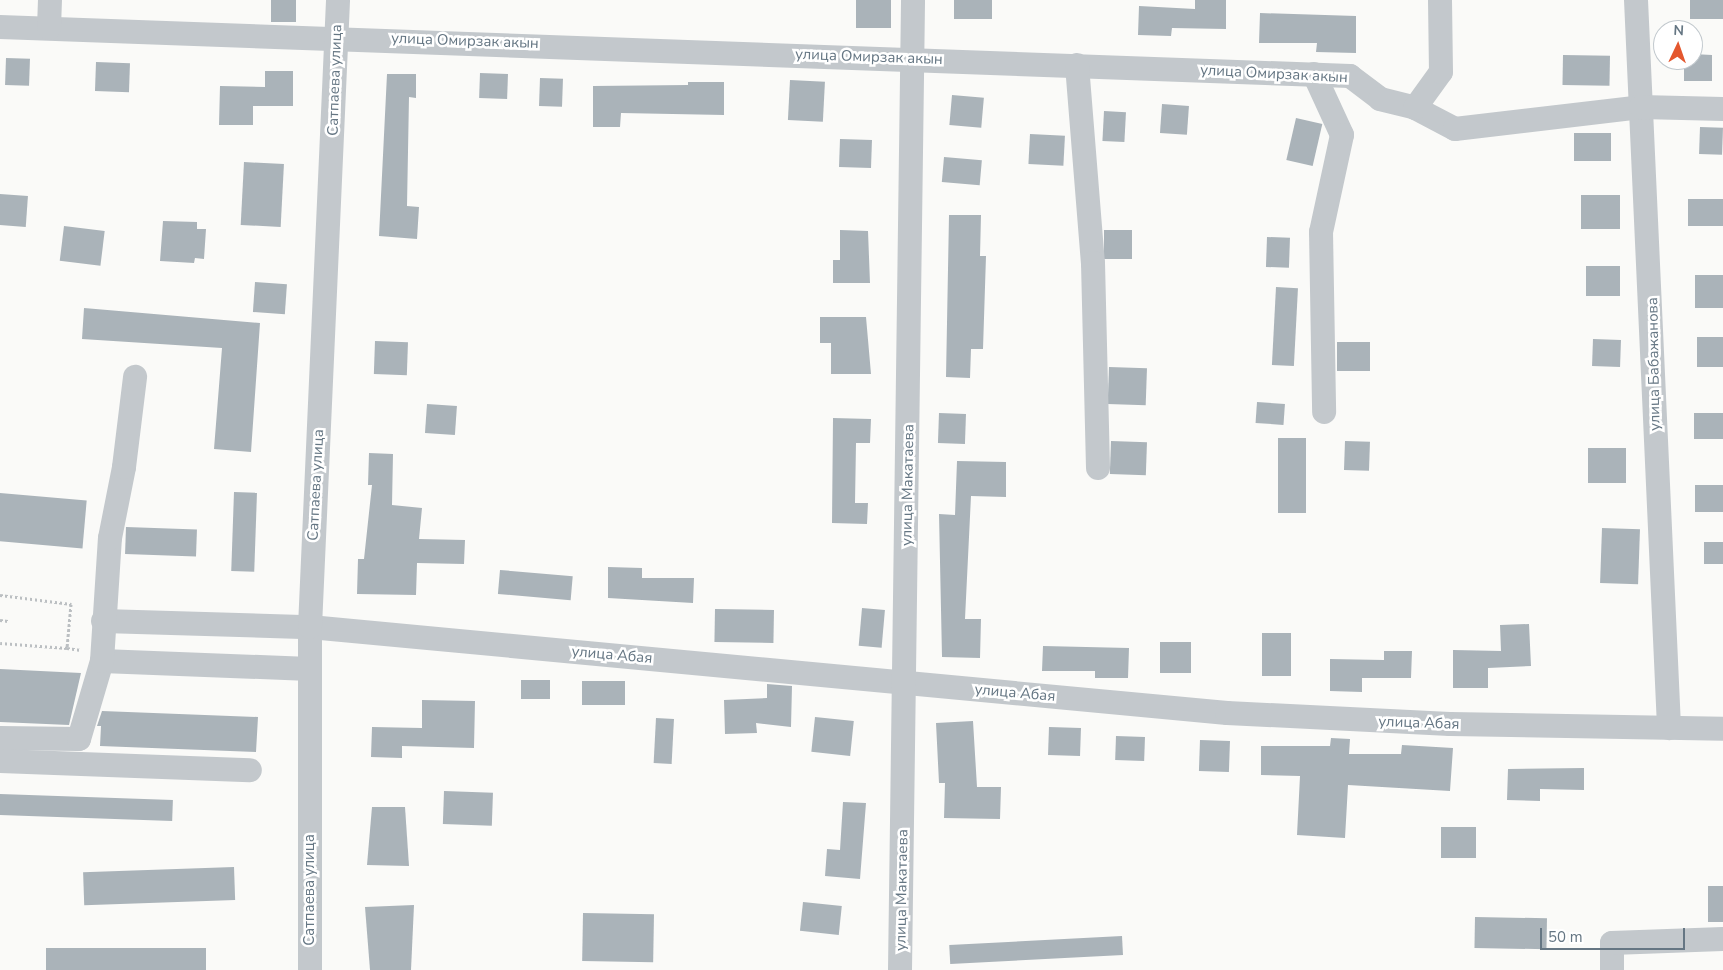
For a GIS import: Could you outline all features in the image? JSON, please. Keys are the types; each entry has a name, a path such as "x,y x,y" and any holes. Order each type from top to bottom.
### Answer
{"street":[{"path":"49,28 50,0"},
{"name":"Сатпаева улица","path":"310,970 310,627 338,0"},
{"name":"улица Макатаева","path":"900,970 906,683 912,0"},
{"path":"1415,108 1441,72 1440,0"},
{"name":"улица Бабажанова","path":"1636,0 1669,728"},
{"name":"улица Омирзак акын","path":"0,27 337,36 1350,76 1380,100 1415,108 1455,129 1641,107 1723,109"},
{"path":"1077,65 1093,263 1098,468"},
{"path":"1314,74 1342,135 1321,232 1324,412"},
{"path":"0,738 79,739 102,661 103,621 110,538 124,467 135,377"},
{"name":"улица Абая","path":"103,621 310,627 1227,713 1450,724 1723,729"},
{"path":"102,661 310,669"},
{"path":"0,761 250,770"},
{"path":"1612,970 1612,943 1723,939"}],"path":[{"path":"0,595 71,604 67,648 0,643"},
{"path":"0,620 8,621"}],"building":[{"path":"271,0 296,0 296,22 271,22"},
{"path":"856,0 891,0 891,28 856,28"},
{"path":"954,0 992,0 992,19 954,19"},
{"path":"1195,0 1226,0 1226,29 1172,28 1171,36 1138,35 1139,6 1195,9"},
{"path":"1690,0 1723,0 1723,19 1690,19"},
{"path":"1260,13 1356,16 1356,53 1316,52 1317,43 1259,43"},
{"path":"1563,55 1610,56 1609,86 1562,85"},
{"path":"1703,55 1712,55 1712,81 1684,81 1684,70 1703,70"},
{"path":"6,58 30,59 29,86 5,85"},
{"path":"96,62 130,63 129,92 95,91"},
{"path":"265,71 293,71 293,106 253,106 253,125 219,125 220,86 265,87"},
{"path":"480,73 508,74 507,99 479,98"},
{"path":"387,74 416,74 416,98 409,97 407,206 419,207 417,239 379,236"},
{"path":"540,78 563,79 562,107 539,106"},
{"path":"790,80 825,82 823,122 788,120"},
{"path":"688,82 724,82 724,115 621,113 620,127 593,127 593,86 688,85"},
{"path":"952,95 984,98 981,128 949,125"},
{"path":"1162,104 1189,106 1187,135 1160,133"},
{"path":"1104,111 1126,112 1124,142 1102,141"},
{"path":"1296,118 1322,124 1313,166 1286,160"},
{"path":"1700,127 1723,128 1722,155 1699,154"},
{"path":"1574,133 1611,133 1611,161 1574,161"},
{"path":"1030,134 1065,136 1063,166 1028,164"},
{"path":"840,139 872,140 871,168 839,167"},
{"path":"944,157 982,160 980,185 942,182"},
{"path":"244,162 284,164 281,227 241,225"},
{"path":"0,194 28,196 26,227 0,225"},
{"path":"1581,195 1620,195 1620,229 1581,229"},
{"path":"1688,199 1723,199 1723,226 1688,226"},
{"path":"949,215 981,215 980,256 986,256 983,349 971,349 970,378 946,377"},
{"path":"163,221 197,222 197,229 206,229 204,259 195,258 194,263 160,261"},
{"path":"64,226 105,231 100,266 60,261"},
{"path":"840,230 868,231 870,283 833,283 833,260 840,260"},
{"path":"1104,230 1132,230 1132,259 1104,259"},
{"path":"1267,237 1290,238 1289,268 1266,267"},
{"path":"1586,266 1620,266 1620,296 1586,296"},
{"path":"1695,275 1723,275 1723,308 1695,308"},
{"path":"255,282 287,284 285,314 253,312"},
{"path":"1276,287 1298,288 1294,366 1272,365"},
{"path":"84,308 260,323 251,452 214,449 222,348 82,339"},
{"path":"820,317 866,317 871,374 831,374 831,343 820,343"},
{"path":"1697,337 1723,337 1723,367 1697,367"},
{"path":"1593,339 1621,340 1620,367 1592,366"},
{"path":"375,341 408,342 407,375 374,374"},
{"path":"1337,342 1370,342 1370,371 1337,371"},
{"path":"1109,367 1147,368 1146,405 1108,404"},
{"path":"1257,402 1285,404 1283,425 1256,423"},
{"path":"427,404 457,406 455,435 425,433"},
{"path":"939,413 966,414 965,444 938,443"},
{"path":"1694,413 1723,413 1723,439 1694,439"},
{"path":"833,418 871,419 870,443 856,443 855,503 868,503 867,524 832,523"},
{"path":"1278,438 1306,438 1306,513 1278,513"},
{"path":"1111,441 1147,442 1146,475 1110,474"},
{"path":"1345,441 1370,442 1369,471 1344,470"},
{"path":"1588,448 1626,448 1626,483 1588,483"},
{"path":"369,453 393,454 392,505 422,508 419,539 465,540 464,564 417,563 416,595 357,594 358,559 364,559 372,485 368,485"},
{"path":"957,461 1006,462 1006,497 971,496 965,619 981,619 980,658 942,657 939,514 955,515"},
{"path":"1695,485 1723,485 1723,512 1695,512"},
{"path":"234,492 257,493 254,572 231,571"},
{"path":"0,493 87,501 82,548 0,541"},
{"path":"126,527 197,529 196,556 125,554"},
{"path":"1602,528 1640,529 1638,584 1600,583"},
{"path":"1704,542 1723,542 1723,564 1704,564"},
{"path":"608,567 642,568 642,578 694,578 693,603 608,598"},
{"path":"500,570 573,576 571,600 498,594"},
{"path":"862,608 885,610 882,648 859,646"},
{"path":"715,609 774,610 773,643 714,642"},
{"path":"1529,624 1531,666 1488,668 1488,688 1453,688 1453,650 1501,651 1500,625"},
{"path":"1262,633 1291,633 1291,676 1262,676"},
{"path":"1160,642 1191,642 1191,673 1160,673"},
{"path":"1043,646 1129,648 1128,678 1095,678 1095,671 1042,671"},
{"path":"1384,651 1412,651 1411,678 1362,678 1362,692 1330,691 1330,659 1384,660"},
{"path":"0,669 81,673 69,725 0,722"},
{"path":"521,680 550,680 550,699 521,699"},
{"path":"582,681 625,681 625,705 582,705"},
{"path":"767,684 792,686 791,727 756,723 757,733 725,734 724,700 767,698"},
{"path":"422,700 475,701 474,748 402,746 402,758 371,757 372,727 422,728"},
{"path":"102,711 258,717 256,752 100,746 101,726 97,726"},
{"path":"815,717 854,721 850,756 811,752"},
{"path":"656,718 674,719 672,764 654,763"},
{"path":"973,721 977,787 1001,787 1000,819 944,818 945,783 939,783 936,723"},
{"path":"1049,727 1081,728 1080,756 1048,755"},
{"path":"1116,736 1145,737 1144,761 1115,760"},
{"path":"1331,738 1350,739 1349,754 1401,754 1402,745 1453,748 1450,791 1348,785 1345,838 1297,835 1300,776 1261,775 1261,746 1330,746"},
{"path":"1200,740 1230,741 1229,772 1199,771"},
{"path":"1584,768 1584,790 1540,789 1540,801 1507,800 1508,769"},
{"path":"444,791 493,793 492,826 443,824"},
{"path":"0,794 173,800 172,821 0,815"},
{"path":"843,802 866,803 860,879 825,876 827,849 840,850"},
{"path":"372,807 405,807 409,866 367,865"},
{"path":"1441,827 1476,827 1476,858 1441,858"},
{"path":"234,867 235,900 84,905 83,872"},
{"path":"1708,886 1723,886 1723,922 1708,922"},
{"path":"803,902 842,906 839,935 800,931"},
{"path":"414,905 411,970 370,970 365,907"},
{"path":"583,913 654,914 653,962 582,961"},
{"path":"1475,917 1547,918 1546,949 1474,948"},
{"path":"1122,936 1123,955 950,964 949,945"},
{"path":"46,948 206,948 206,970 46,970"}]}
